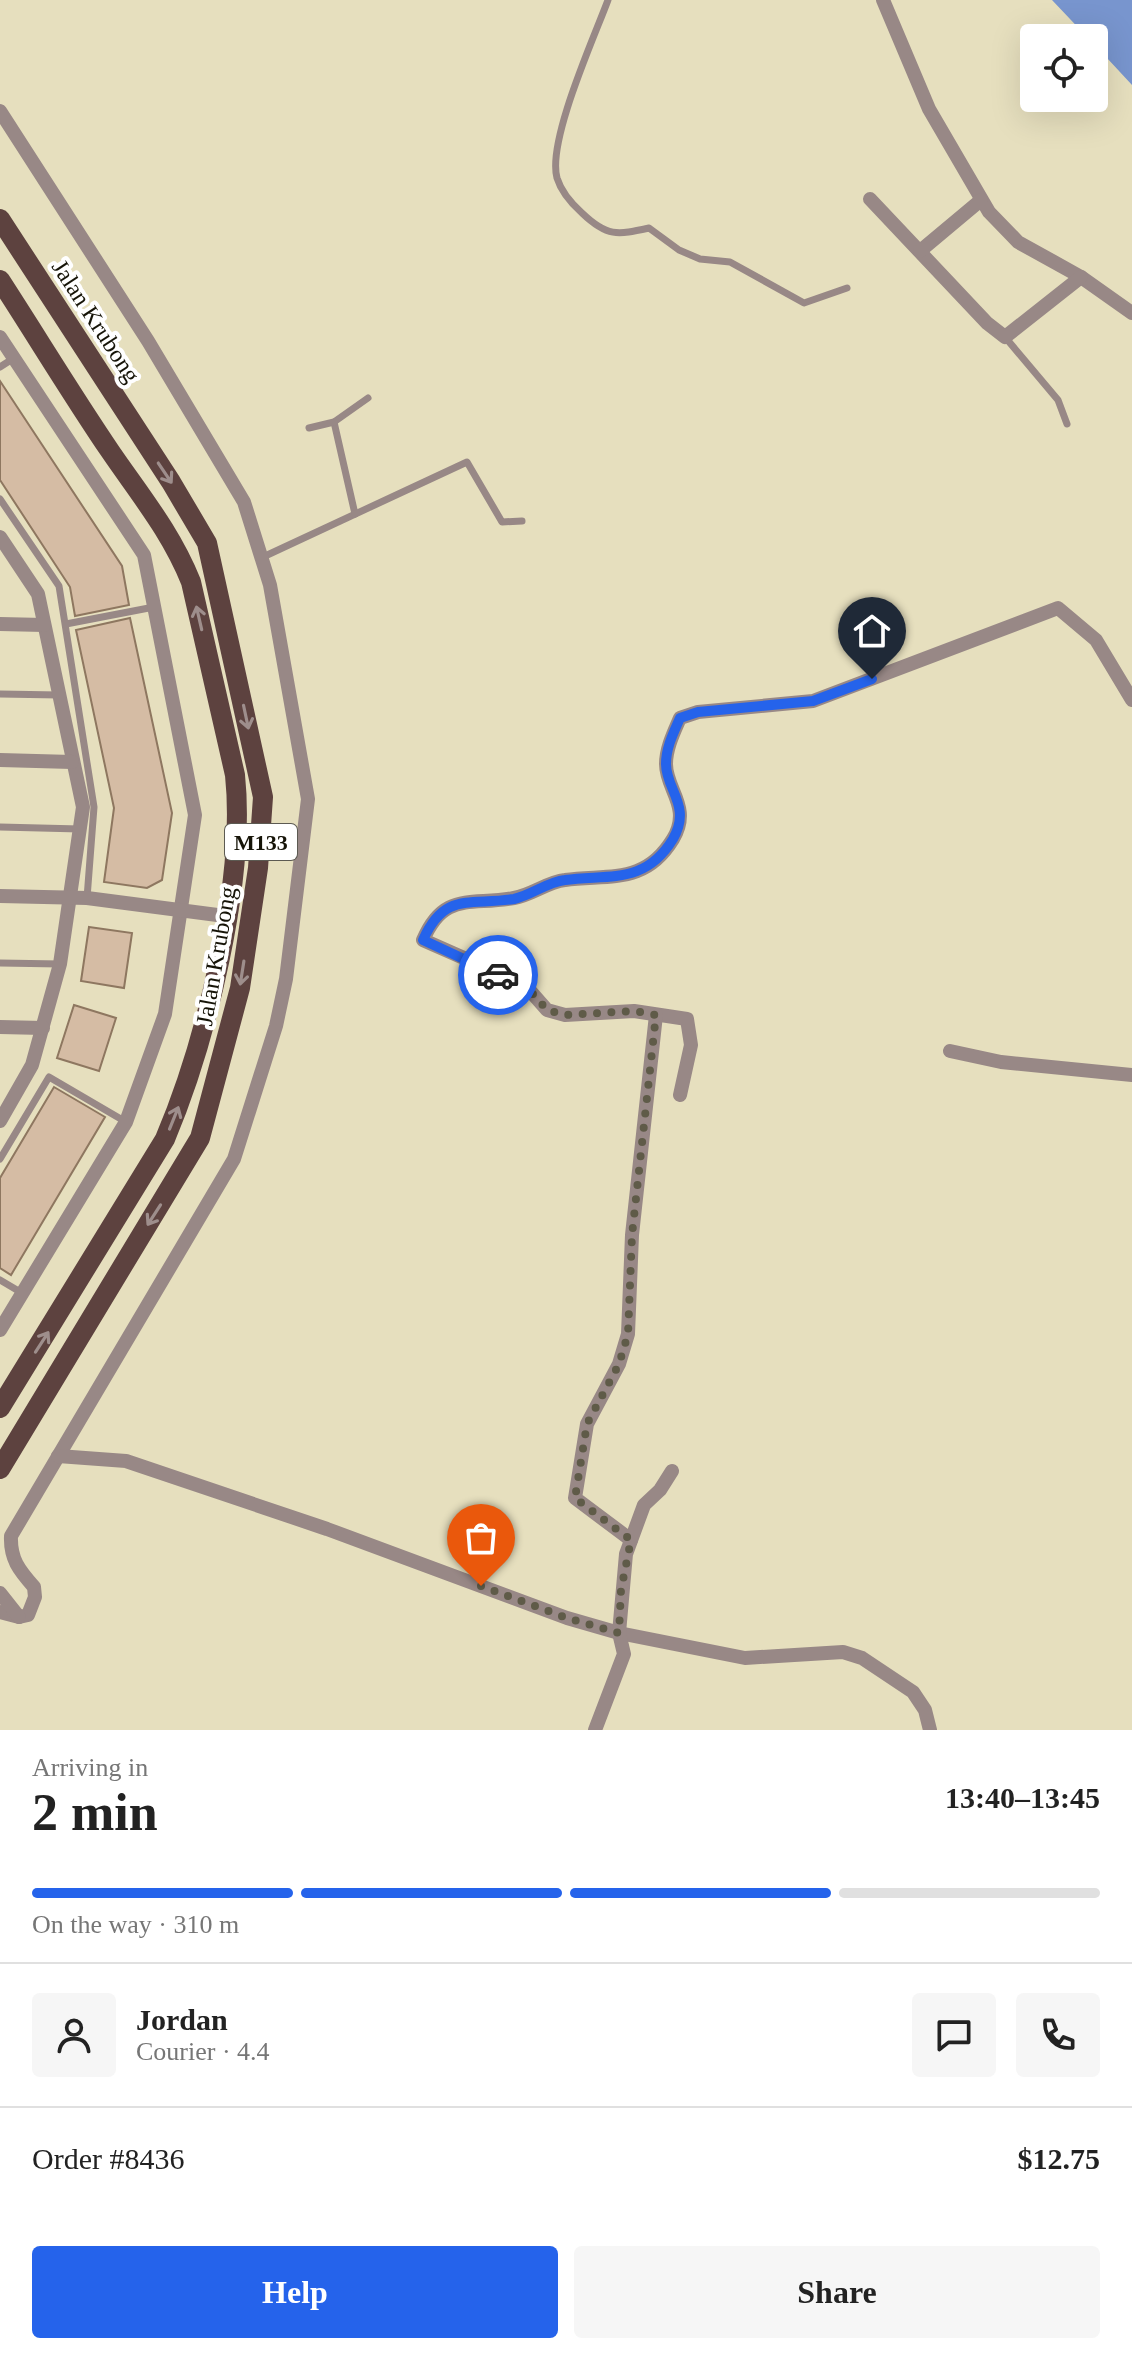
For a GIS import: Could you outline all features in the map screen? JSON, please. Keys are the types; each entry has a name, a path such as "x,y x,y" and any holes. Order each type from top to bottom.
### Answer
{"main road":[{"name":"Jalan Krubong","path":"0,219 207,543 263,797 258,868 235,1010 200,1138 0,1469"},
{"path":"0,252 5,252 13,261 95,391 140,436"},
{"path":"0,267 84,398 111,452"},
{"name":"Jalan Krubong","path":"0,280 111,452 163,523 191,582 235,775 238,806 211,1000 179,1107 165,1139 0,1408"}],"street":[{"path":"883,0 929,109 981,200 1018,242 1081,277 1132,313"},
{"path":"0,111 140,328 244,502 263,557 308,799 286,979 276,1026 234,1159 11,1536 11,1553 18,1569 34,1587 35,1597 28,1615 19,1617 0,1612"},
{"path":"870,199 987,323 1005,337 1081,277"},
{"path":"920,251 981,200"},
{"path":"0,337 144,555 195,815 165,1014 126,1122 0,1330"},
{"path":"0,537 7,558 38,594 83,807 80,898 32,1065 7,1097 0,1121"},
{"path":"680,1095 691,1045 687,1019 634,1011 565,1015 547,1010 525,985 423,940 432,920 449,905 516,898 565,880 617,878 638,872 672,840 678,826 679,797 668,778 666,762 680,718 698,712 813,701 1058,608 1069,613 1081,630 1096,640 1132,700"},
{"path":"0,624 44,625"},
{"path":"0,760 72,762"},
{"path":"0,896 80,898 225,916"},
{"path":"631,1540 575,1498 587,1424 619,1364 628,1334 632,1235 656,1015"},
{"path":"0,1027 43,1028"},
{"path":"950,1051 1001,1062 1132,1075"},
{"path":"58,1456 126,1461 355,1539 567,1618 619,1633 745,1658 843,1652 862,1658 913,1692 925,1710 930,1730"},
{"path":"595,1730 619,1674 624,1654 619,1633 621,1590 631,1540 644,1505 660,1490 672,1471"},
{"path":"0,1593 19,1617"}],"lane":[{"path":"608,0 580,76 555,162 558,179 580,212 611,233 626,235 649,228 679,250 700,259 730,262 804,303 847,288"},
{"path":"1005,337 1058,400 1067,424"},
{"path":"0,367 14,358"},
{"path":"309,428 334,422 368,398"},
{"path":"334,422 355,514"},
{"path":"263,557 467,462 502,522 522,521"},
{"path":"0,499 59,586 94,807 80,898"},
{"path":"66,624 154,607"},
{"path":"0,694 59,695"},
{"path":"0,827 80,829"},
{"path":"0,963 60,964"},
{"path":"0,1159 49,1077 126,1122"},
{"path":"0,1280 23,1293"}],"water":[{"path":"1052,0 1132,0 1132,85 1108,59 1108,24 1075,24"}],"building":[{"path":"0,381 122,566 129,605 75,616 70,587 0,480"},
{"path":"130,618 172,813 162,880 147,888 104,882 114,808 76,630"},
{"path":"89,927 132,933 124,988 81,981"},
{"path":"74,1005 116,1018 99,1071 57,1058"},
{"path":"54,1087 105,1117 11,1275 0,1268 0,1178"}],"way so far":[{"path":"481,1586 567,1618 619,1633 621,1590 631,1540 575,1498 587,1424 619,1364 628,1334 632,1235 656,1015 634,1011 565,1015 547,1010 525,985 498,975"}],"route":[{"path":"498,975 423,940 432,920 449,905 516,898 565,880 617,878 638,872 672,840 678,826 679,797 668,778 666,762 680,718 698,712 813,701 872,679"}]}
